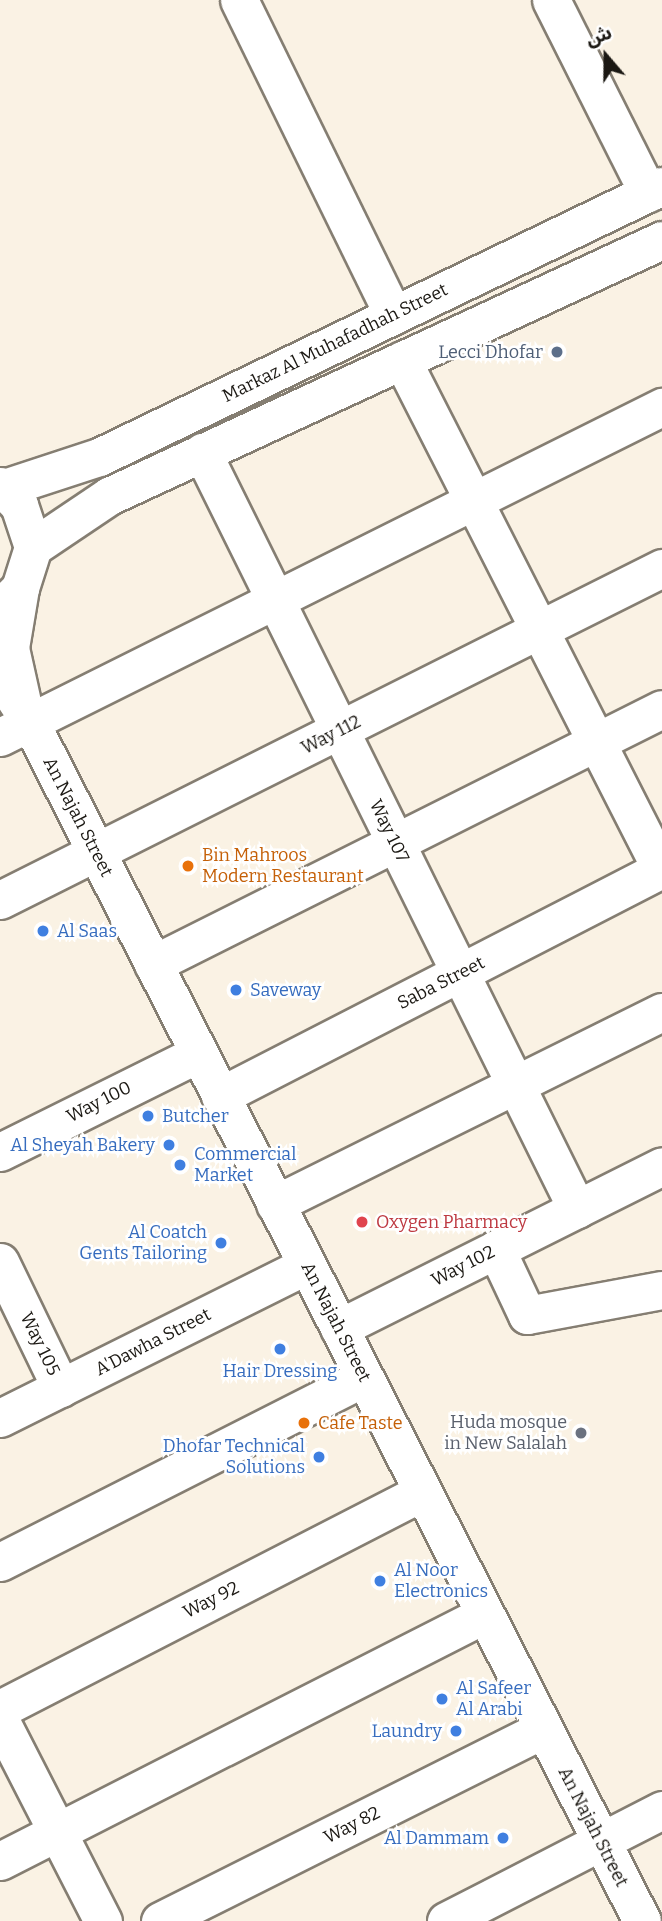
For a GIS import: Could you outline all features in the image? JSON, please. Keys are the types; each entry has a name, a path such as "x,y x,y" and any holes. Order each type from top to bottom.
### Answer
{"street":[{"path":"239,0 393,315"},
{"path":"551,0 655,190"},
{"name":"Markaz Al Muhafadhah Street","path":"2,487 99,457 655,190"},
{"path":"2,487 29,524 33,547 77,514 202,452 662,240"},
{"path":"402,360 662,870"},
{"path":"15,729 662,407"},
{"name":"Way 107","path":"202,452 577,1209"},
{"name":"An Najah Street","path":"15,729 10,598 33,547"},
{"name":"Way 112","path":"0,900 662,568"},
{"name":"An Najah Street","path":"0,676 15,729 96,853 642,1921"},
{"path":"153,964 662,709"},
{"name":"Saba Street","path":"220,1096 662,870"},
{"path":"275,1203 662,1012"},
{"name":"Way 100","path":"0,1152 198,1053"},
{"name":"Way 102","path":"339,1328 662,1166"},
{"path":"496,1249 527,1315 662,1290"},
{"name":"Way 105","path":"0,1262 61,1388"},
{"name":"A'Dawha Street","path":"0,1418 307,1265"},
{"path":"0,1562 364,1377"},
{"name":"Way 92","path":"0,1709 423,1492"},
{"path":"0,1861 485,1614"},
{"path":"0,1720 103,1921"},
{"name":"Way 82","path":"160,1921 543,1729"},
{"path":"446,1921 662,1810"}],"place":[{"name":"Lecci Dhofar","path":"557,352"},
{"name":"Bin Mahroos Modern Restaurant","path":"188,866"},
{"name":"Al Saas","path":"43,931"},
{"name":"Saveway","path":"236,990"},
{"name":"Butcher","path":"148,1116"},
{"name":"Al Sheyah Bakery","path":"169,1145"},
{"name":"Commercial Market","path":"180,1165"},
{"name":"Oxygen Pharmacy","path":"362,1222"},
{"name":"Al Coatch Gents Tailoring","path":"221,1243"},
{"name":"Hair Dressing","path":"280,1349"},
{"name":"Cafe Taste","path":"304,1423"},
{"name":"Huda mosque in New Salalah","path":"581,1433"},
{"name":"Dhofar Technical Solutions","path":"319,1457"},
{"name":"Al Noor Electronics","path":"380,1581"},
{"name":"Al Safeer Al Arabi","path":"442,1699"},
{"name":"Laundry","path":"456,1731"},
{"name":"Al Dammam","path":"503,1838"}]}
